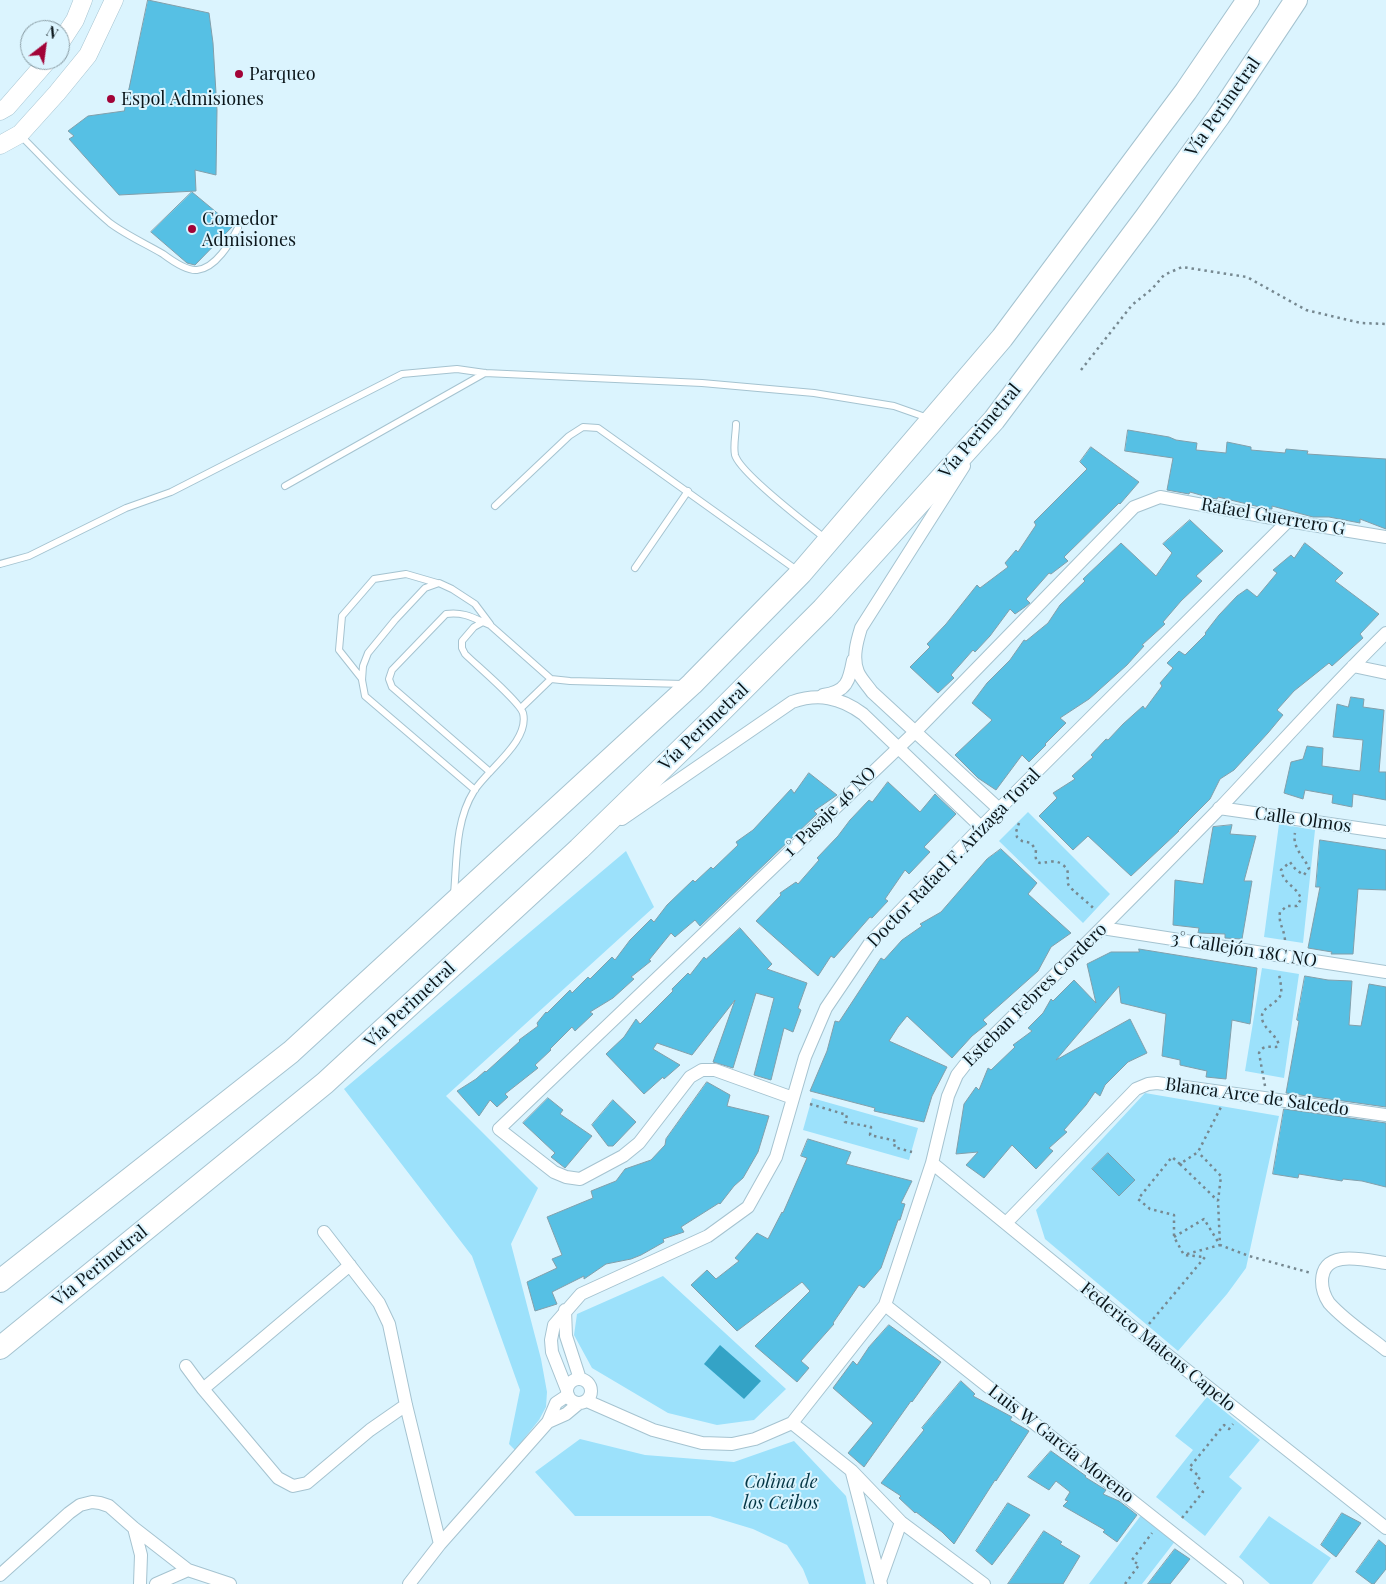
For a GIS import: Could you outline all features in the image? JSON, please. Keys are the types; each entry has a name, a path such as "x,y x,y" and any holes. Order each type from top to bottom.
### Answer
{"highway":[{"path":"0,1281 291,1052 692,684 801,573 1002,338 1186,90 1248,0"},
{"name":"Vía Perimetral","path":"0,1348 325,1084 579,849 823,609 994,420 1219,116 1296,0"}],"main road":[{"path":"70,28 83,0"},
{"path":"0,145 20,134 57,94 88,55 114,0"},
{"path":"0,111 7,107 39,70"}],"street":[{"path":"815,697 832,694 841,690 845,685 851,670 861,628 994,420"},
{"name":"Rafael Guerrero G","path":"1160,497 1386,537"},
{"name":"1° Pasaje 46 NO","path":"793,1098 715,1070 702,1070 690,1077 639,1143 623,1156 580,1179 566,1178 554,1172 499,1129 915,732 1134,507 1160,497"},
{"name":"Doctor Rafael F. Arízaga Toral","path":"567,1393 552,1352 551,1340 554,1325 565,1310 582,1294 708,1236 748,1207 776,1157 804,1057 826,1008 872,940 981,826 1288,521"},
{"name":"Esteban Febres Cordero","path":"792,1423 885,1304 932,1163 948,1096 958,1075 968,1061 1102,928 1219,808 1352,666 1386,633"},
{"path":"857,646 858,672 872,692 999,809"},
{"path":"1352,666 1386,673"},
{"path":"579,849 792,702 805,697 824,696 842,700 857,709 981,826"},
{"name":"Calle Olmos","path":"1219,808 1386,832"},
{"name":"3° Callejón 18C NO","path":"1102,928 1386,972"},
{"name":"Blanca Arce de Salcedo","path":"1006,1223 1136,1089 1148,1084 1157,1083 1386,1115"},
{"name":"Federico Mateus Capelo","path":"932,1163 1141,1334 1386,1528"},
{"path":"324,1232 379,1303 389,1324 406,1405 440,1544"},
{"path":"1386,1262 1348,1258 1333,1261 1326,1267 1322,1288 1328,1301 1342,1315 1386,1350"},
{"path":"203,1389 350,1265"},
{"name":"Luis W García Moreno","path":"885,1304 1237,1584"},
{"path":"565,1310 566,1336 580,1379"},
{"path":"186,1366 278,1478 293,1486 307,1483 370,1430 406,1405"},
{"path":"409,1584 440,1544 548,1422 556,1403 567,1393 571,1382 580,1379 585,1380 592,1392 583,1402 566,1414 548,1422"},
{"path":"567,1393 570,1399 583,1402 653,1430 702,1443 732,1444 755,1439 792,1423 852,1471 901,1522 984,1584"},
{"path":"852,1471 881,1583"},
{"path":"0,1575 80,1505 92,1502 109,1506 188,1570 230,1584"},
{"path":"881,1583 901,1522"},
{"path":"134,1528 141,1555 140,1584"},
{"path":"156,1584 188,1570"}],"lane":[{"path":"20,134 73,188 112,224 174,261 194,270 202,269 218,258 238,228"},
{"path":"0,564 29,556 126,508 171,492 402,374 457,369 702,383 814,393 894,406 932,419"},
{"path":"285,486 485,372"},
{"path":"736,424 735,455 742,466 754,479 828,542"},
{"path":"495,506 568,436 583,427 598,428 801,573"},
{"path":"635,568 688,491"},
{"path":"362,680 340,650 342,616 374,579 406,574 452,589 475,604 490,624 551,679 692,684"},
{"path":"438,584 425,588 368,653 363,666 362,680 365,696 475,790"},
{"path":"490,624 466,614 446,614 392,670 389,679 392,687 490,772"},
{"path":"453,903 465,808 475,790 520,736 524,722 521,708 465,654 462,648 462,641 474,627 483,622"},
{"path":"521,708 551,679"}],"path":[{"path":"1081,370 1132,305 1152,289 1164,275 1182,267 1247,277 1306,310 1361,323 1386,324"},
{"path":"1019,822 1016,832 1017,837 1033,845 1036,850 1036,861 1040,863 1052,860 1058,861 1065,866 1069,876 1068,883 1070,888 1095,910"},
{"path":"1284,940 1284,930 1279,920 1280,912 1287,906 1297,906 1301,899 1299,894 1283,879 1281,870 1290,862 1296,870 1304,874 1308,868 1304,858 1297,852 1294,838 1296,827"},
{"path":"1268,1099 1260,1053 1261,1048 1264,1046 1276,1047 1279,1044 1263,1022 1262,1013 1265,1008 1278,999 1281,993 1279,974"},
{"path":"1180,1164 1198,1152 1228,1094"},
{"path":"810,1104 847,1115 845,1122 871,1127 870,1134 896,1141 894,1147 912,1152"},
{"path":"1198,1152 1221,1176 1218,1201 1220,1245"},
{"path":"1184,1255 1174,1237 1174,1215 1150,1209 1138,1199 1172,1157 1218,1201"},
{"path":"1174,1237 1204,1219 1220,1245"},
{"path":"1184,1255 1220,1245 1249,1256 1323,1276"},
{"path":"1141,1334 1205,1258 1184,1255"},
{"path":"1182,1518 1203,1492 1194,1485 1200,1477 1189,1468 1224,1425 1229,1429 1236,1421"},
{"path":"1125,1584 1139,1565 1132,1560 1157,1526"}],"green space":[{"path":"1028,812 1110,894 1083,923 999,841"},
{"path":"1279,824 1315,830 1303,943 1264,937"},
{"path":"626,851 654,907 446,1096 538,1188 511,1244 541,1359 547,1392 546,1407 539,1420 515,1450 509,1444 520,1390 472,1256 344,1089"},
{"path":"1262,968 1299,974 1284,1078 1245,1071"},
{"path":"1145,1093 1279,1116 1246,1268 1227,1294 1178,1351 1045,1239 1036,1210"},
{"path":"812,1098 918,1128 909,1160 803,1130"},
{"path":"663,1276 786,1389 754,1420 717,1425 668,1413 592,1368 574,1335 577,1314"},
{"path":"1207,1397 1260,1440 1229,1477 1242,1488 1205,1536 1156,1497 1193,1450 1175,1436"},
{"name":"Colina de los Ceibos","path":"580,1439 645,1455 734,1462 794,1441 846,1496 866,1584 809,1584 803,1569 787,1545 753,1529 710,1516 575,1516 535,1472"},
{"path":"1142,1514 1176,1540 1142,1584 1089,1584"},
{"path":"1269,1516 1331,1558 1312,1584 1270,1584 1239,1557"}],"shaded area":[{"path":"720,1345 761,1381 744,1399 704,1364"}],"building":[{"path":"148,0 209,13 213,43 217,110 216,175 195,170 196,191 119,195 69,139 74,136 68,131 88,116 124,111"},
{"name":"Comedor Admisiones","path":"192,192 233,226 195,265 187,263 151,232"},
{"path":"1128,430 1197,443 1196,450 1226,453 1227,442 1251,447 1251,450 1285,453 1286,449 1308,451 1307,454 1386,459 1386,529 1360,519 1360,523 1329,517 1313,517 1272,506 1272,509 1268,509 1218,497 1217,499 1190,492 1189,494 1167,490 1173,458 1125,451"},
{"path":"1091,447 1139,482 1120,504 1064,557 1068,561 1051,574 1049,573 1026,599 1030,603 1015,614 1010,609 990,636 975,652 973,650 951,675 954,678 938,693 910,667 930,647 927,644 946,624 977,585 980,588 1008,567 1005,563 1016,550 1018,552 1036,525 1034,522 1087,469 1080,462"},
{"path":"1190,520 1223,551 1196,576 1202,581 1181,601 1163,622 1165,624 1142,645 1144,646 1127,665 1089,699 1060,718 1066,723 1029,762 1022,755 996,790 978,778 955,755 992,720 972,703 987,683 1010,660 1024,640 1026,641 1048,623 1060,605 1085,581 1083,579 1121,543 1156,576 1172,553 1163,544"},
{"path":"1305,543 1343,573 1335,581 1379,614 1360,634 1363,638 1332,666 1329,663 1294,691 1277,710 1283,715 1234,770 1220,779 1210,799 1131,876 1088,836 1073,850 1039,816 1057,798 1053,793 1075,779 1072,776 1093,757 1091,755 1106,739 1108,740 1143,706 1145,709 1162,686 1160,683 1173,668 1167,663 1179,651 1185,655 1206,634 1219,615 1237,596 1247,589 1257,597 1277,573 1273,570 1291,555 1294,558"},
{"path":"1351,697 1364,699 1363,707 1384,710 1379,772 1386,772 1386,800 1353,794 1352,807 1332,803 1333,795 1305,790 1303,799 1284,793 1291,762 1303,759 1307,746 1323,748 1322,766 1360,771 1363,740 1333,737 1337,704 1348,707"},
{"path":"809,773 837,795 814,811 817,814 700,926 695,920 675,937 671,933 649,960 651,961 631,977 634,979 613,998 590,1012 593,1014 575,1031 572,1027 535,1065 538,1068 505,1094 508,1097 497,1107 490,1100 479,1116 457,1091 486,1072 519,1040 538,1026 537,1023 546,1012 570,990 572,993 588,977 590,979 612,957 615,960 630,940 651,919 654,922 667,905 693,880 695,882 711,867 713,869 738,845 736,842 753,830 791,789 794,793"},
{"path":"888,782 920,812 935,794 956,814 924,847 930,852 909,874 905,870 885,899 888,901 872,918 870,917 834,958 831,956 818,976 756,921 781,895 780,893 796,882 798,884 819,860 817,858 850,820 869,800 872,802"},
{"path":"1232,825 1230,834 1256,836 1244,881 1252,881 1242,939 1225,938 1225,934 1198,933 1199,928 1173,925 1175,880 1203,884 1213,827"},
{"path":"1320,840 1386,850 1386,890 1358,889 1353,954 1331,954 1332,952 1308,948 1320,887 1316,887"},
{"path":"1001,849 1037,883 1028,894 1071,933 1051,947 1038,971 983,1020 987,1024 972,1036 952,1058 907,1016 898,1027 889,1041 947,1067 932,1096 924,1122 874,1111 875,1108 810,1091 827,1051 835,1021 839,1022 881,958 884,960 902,940 922,926 920,924 941,912 987,859"},
{"path":"740,928 772,964 767,969 807,983 798,1008 801,1010 793,1032 784,1028 771,1080 754,1075 774,998 756,993 733,1068 713,1062 735,1000 692,1055 657,1043 653,1049 680,1065 644,1094 606,1054 624,1037 636,1019 640,1024 688,973 690,975 704,957 706,959"},
{"path":"1139,949 1257,968 1250,1024 1232,1020 1226,1079 1206,1077 1207,1071 1180,1065 1180,1060 1162,1056 1166,1014 1121,1003 1119,986 1056,1060 1130,1019 1147,1053 1128,1062 1105,1085 1100,1096 1095,1092 1064,1130 1067,1132 1049,1148 1053,1151 1036,1169 1012,1145 984,1178 966,1165 978,1152 956,1154 964,1104 976,1087 979,1090 988,1068 991,1070 1015,1047 1013,1045 1032,1031 1028,1028 1043,1013 1051,999 1053,1001 1074,980 1096,1003 1087,964 1111,952 1139,952"},
{"path":"1305,976 1328,980 1352,981 1349,1025 1361,1026 1369,984 1386,987 1386,1107 1286,1093"},
{"path":"707,1082 730,1095 727,1106 769,1116 758,1152 743,1178 720,1204 681,1227 684,1232 663,1239 664,1242 641,1255 606,1264 584,1279 584,1276 552,1292 557,1304 535,1311 527,1282 557,1268 552,1259 562,1255 547,1217 593,1198 591,1191 616,1181 625,1169 651,1160 665,1145 666,1139"},
{"path":"548,1098 563,1110 560,1114 592,1136 565,1168 551,1157 555,1153 523,1123"},
{"path":"613,1100 636,1122 613,1146 608,1146 592,1125"},
{"path":"1284,1109 1386,1123 1386,1187 1362,1181 1343,1179 1342,1181 1299,1174 1298,1178 1273,1174"},
{"path":"808,1139 851,1152 846,1164 912,1181 901,1203 905,1204 881,1268 864,1288 859,1285 834,1324 801,1361 809,1368 797,1382 755,1346 810,1291 802,1282 737,1331 691,1285 707,1270 716,1279 739,1261 735,1258 757,1233 768,1239 783,1213 807,1158 801,1156"},
{"path":"1108,1153 1135,1180 1119,1196 1092,1169"},
{"path":"889,1325 941,1362 864,1467 848,1453 873,1423 833,1388 853,1361 857,1365 869,1347"},
{"path":"961,1381 975,1394 973,1396 1012,1417 1010,1420 1029,1431 954,1544 942,1532 915,1513 899,1498 901,1496 881,1483 924,1430 922,1428"},
{"path":"1051,1451 1085,1477 1106,1490 1103,1494 1119,1501 1137,1515 1117,1542 1103,1532 1105,1530 1063,1506 1068,1501 1065,1500 1070,1492 1056,1481 1049,1490 1028,1477"},
{"path":"1008,1503 1030,1515 992,1565 976,1551"},
{"path":"1342,1513 1361,1523 1336,1557 1321,1545"},
{"path":"1044,1531 1062,1542 1060,1544 1080,1556 1063,1584 1008,1584"},
{"path":"1379,1540 1386,1546 1386,1569 1372,1584 1356,1572"},
{"path":"1175,1549 1190,1559 1170,1584 1148,1584"}],"place":[{"name":"Parqueo","path":"239,74"},
{"name":"Espol Admisiones","path":"111,99"},
{"name":"Comedor Admisiones","path":"192,229"}]}
